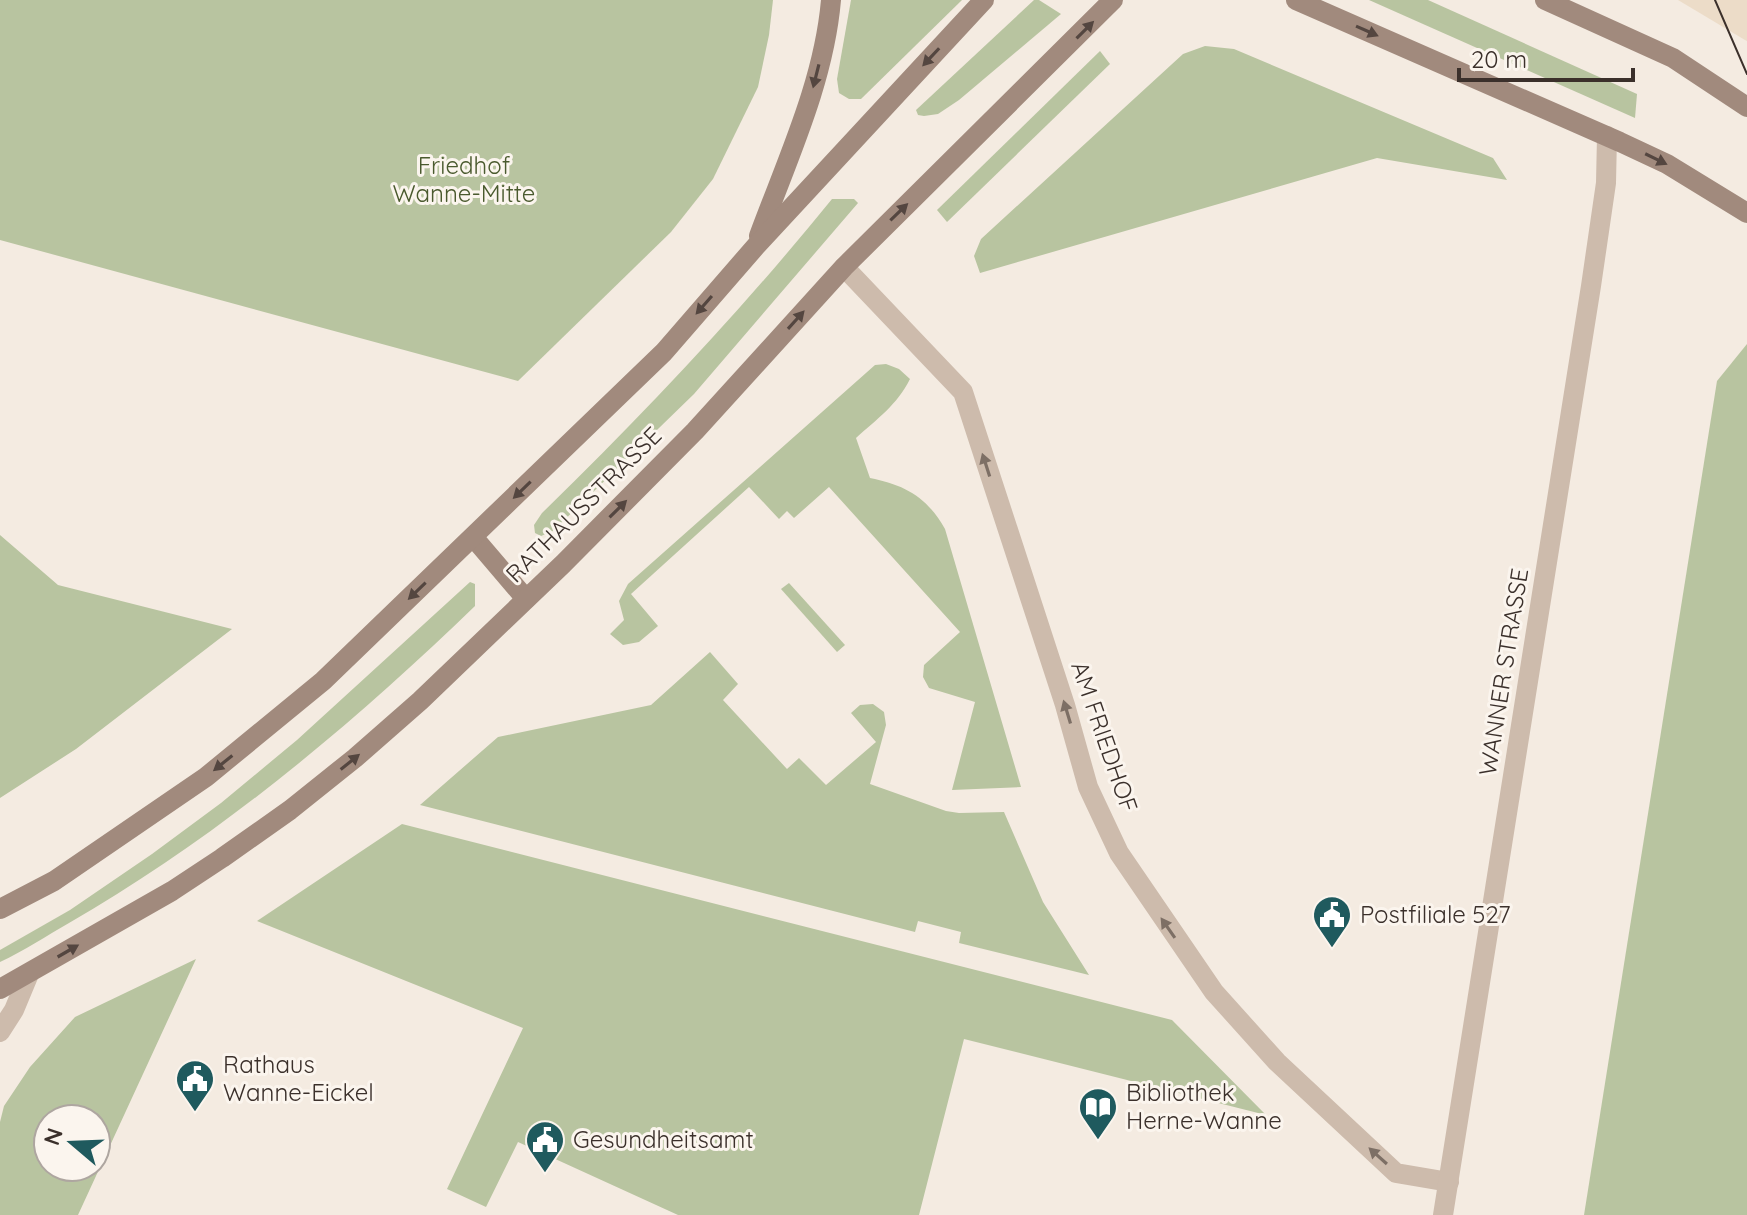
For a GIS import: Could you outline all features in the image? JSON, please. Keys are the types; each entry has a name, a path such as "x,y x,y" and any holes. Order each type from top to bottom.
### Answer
{"street":[{"path":"756,246 807,108 829,26 831,0"},
{"path":"0,909 54,881 206,777 323,681 664,352 756,246 984,0"},
{"name":"RATHAUSSTRASSE","path":"0,989 172,891 290,810 420,701 695,431 844,267 1113,0"},
{"path":"1296,0 1667,164 1747,213"},
{"path":"1545,0 1673,58 1747,107"},
{"name":"WANNER STRASSE","path":"1443,1215 1591,286 1606,183 1607,136"},
{"name":"AM FRIEDHOF","path":"844,267 963,392 1065,705 1088,787 1126,865 1214,992 1277,1062 1396,1173 1449,1182"},
{"path":"474,538 526,599"},
{"path":"0,1032 14,1010 29,974"}],"green space":[{"name":"Friedhof Wanne-Mitte","path":"0,0 773,0 758,87 713,179 671,232 518,381 0,240"},
{"path":"851,0 962,0 861,99 849,99 839,93 837,79"},
{"path":"1034,0 1061,14 959,100 938,114 918,115 916,110"},
{"path":"1369,0 1428,0 1637,94 1635,118"},
{"path":"1205,46 1234,49 1493,158 1507,180 1377,158 980,273 974,256 981,239 1183,54"},
{"path":"1100,51 1110,64 947,222 937,210"},
{"path":"832,199 854,199 858,203 694,394 553,531 541,536 535,533 534,525 542,513 692,360"},
{"path":"1747,344 1747,1215 1584,1215 1717,381"},
{"path":"886,364 899,369 910,379 893,404 856,438 870,478 894,484 914,494 931,509 945,529 1021,787 952,790 975,702 929,688 923,677 924,665 960,632 829,487 794,518 787,511 779,519 749,487 631,594 658,626 639,642 623,645 610,634 624,620 619,601 628,584 875,365"},
{"path":"0,535 58,585 232,629 76,749 0,798"},
{"path":"470,582 475,584 475,606 332,736 178,854 124,890 0,962 0,950 70,910 221,803 297,740"},
{"path":"789,583 845,645 837,652 781,589"},
{"path":"710,652 738,684 723,700 787,769 799,758 826,785 876,742 851,713 860,705 873,704 884,712 886,725 870,784 946,811 1004,812 1043,902 1089,975 959,943 961,932 918,921 915,932 420,805 498,737 651,705"},
{"path":"402,824 1172,1020 1266,1115 964,1039 919,1215 678,1215 518,1142 486,1207 447,1189 523,1028 257,921"},
{"path":"196,959 112,1141 112,1103 32,1103 32,1183 93,1183 78,1215 0,1215 0,1122 4,1106 30,1067 75,1017"}],"shaded area":[{"path":"1678,0 1747,0 1747,41 1745,40"}],"tram line":[{"path":"1715,0 1747,74"}],"place":[{"name":"Postfiliale 527","path":"1332,949"},
{"name":"Rathaus Wanne-Eickel","path":"195,1113"},
{"name":"Bibliothek Herne-Wanne","path":"1098,1141"},
{"name":"Gesundheitsamt","path":"545,1174"}]}
